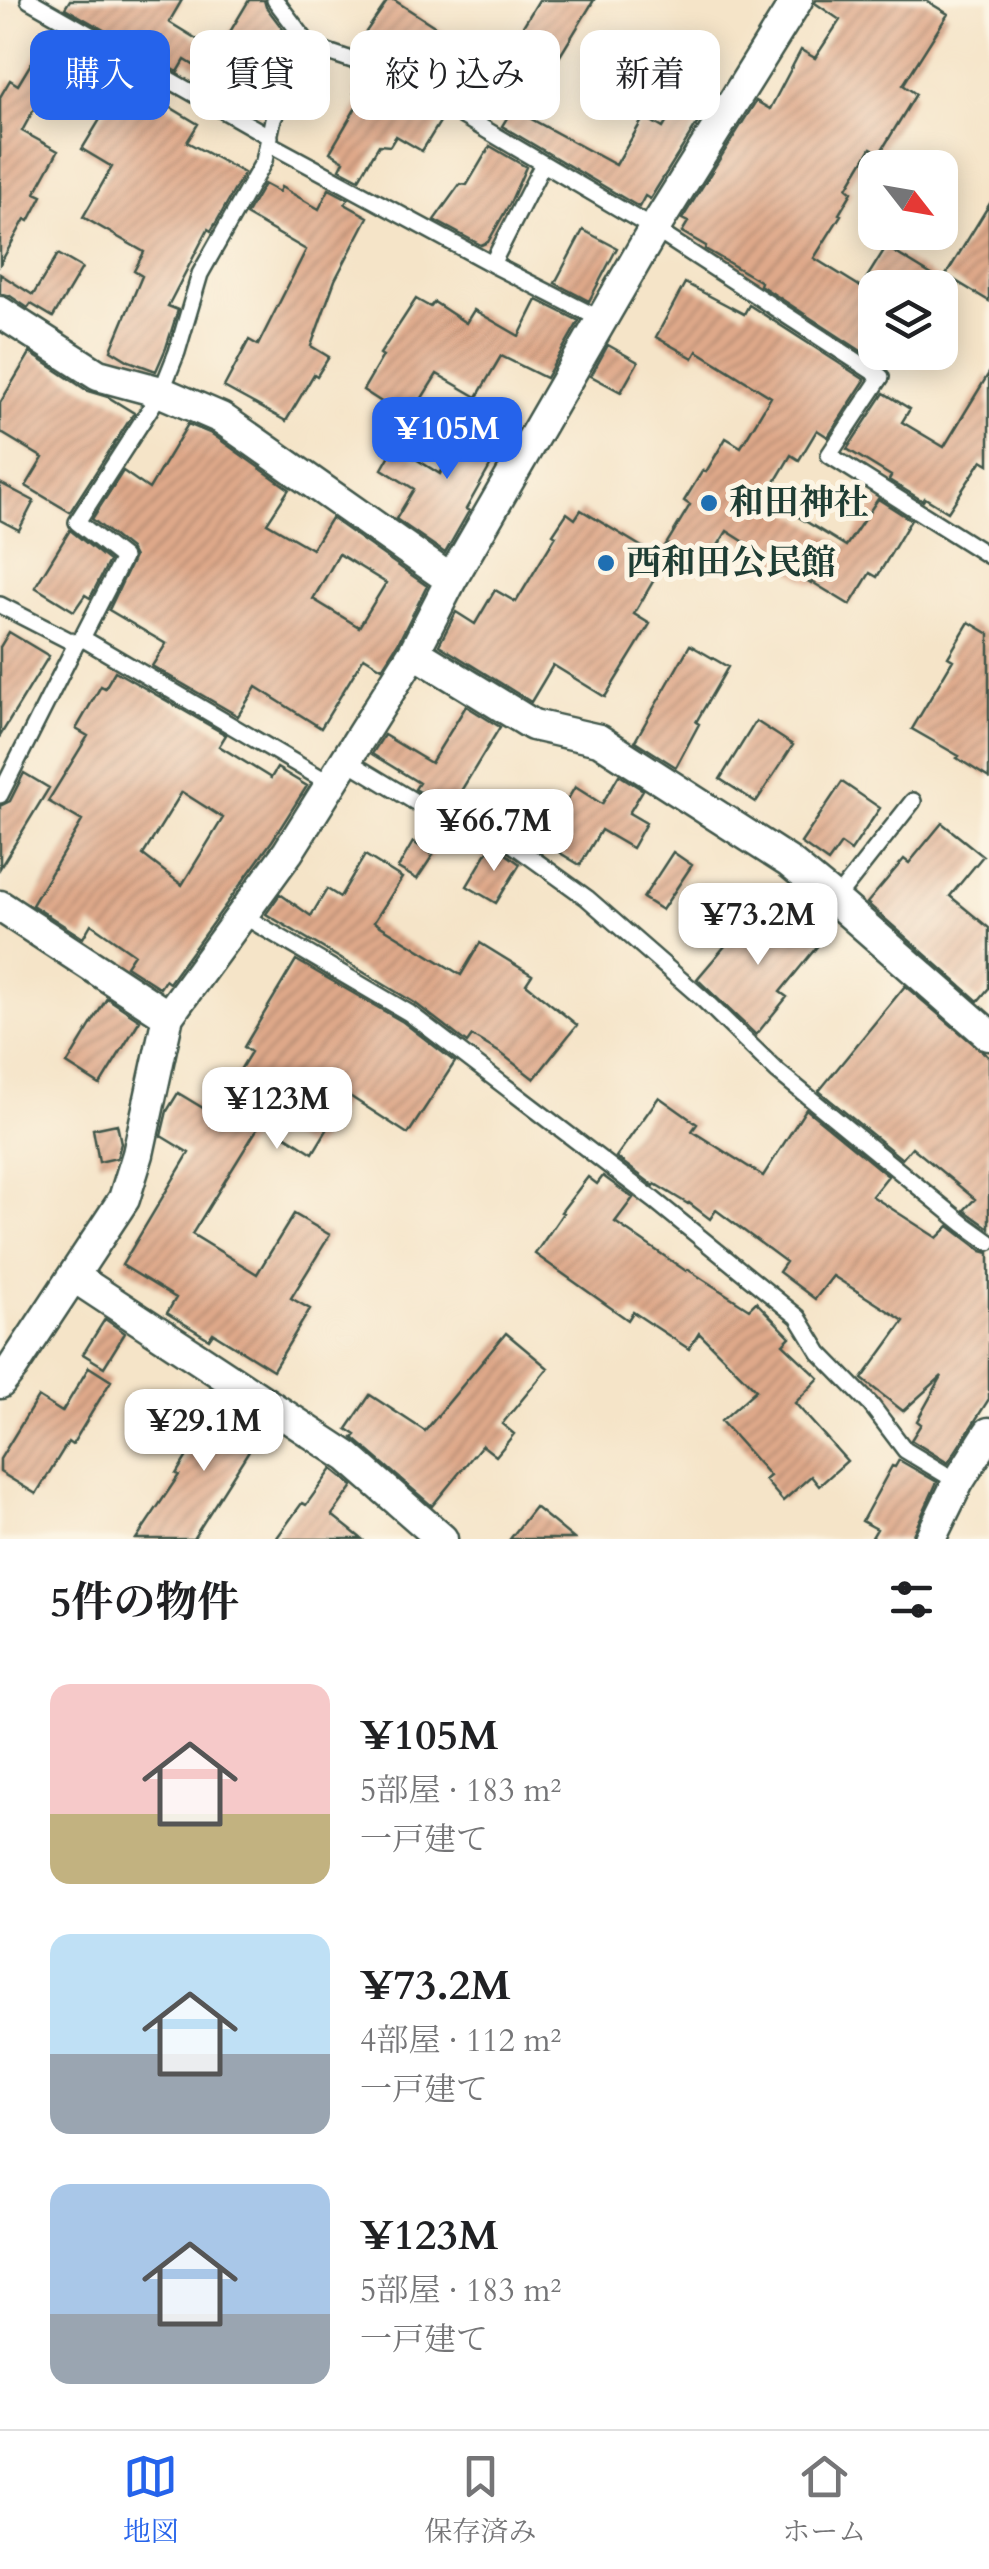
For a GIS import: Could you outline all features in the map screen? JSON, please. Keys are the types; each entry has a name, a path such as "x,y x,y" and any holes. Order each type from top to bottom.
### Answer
{"street":[{"path":"0,1383 124,1198 138,1154 168,1016 288,852 414,652 451,580 654,229 797,0"},
{"path":"0,312 98,375 161,392 221,418 451,580"},
{"path":"414,652 534,725 599,740 789,862 989,1034"},
{"path":"0,906 168,1016"},
{"path":"74,1276 348,1457 442,1539"},
{"path":"930,1539 958,1482 989,1433"}],"lane":[{"path":"29,0 269,140 492,264 602,320"},
{"path":"275,0 298,30"},
{"path":"330,53 388,72 654,229 881,378 829,455 989,556"},
{"path":"0,795 124,558 78,522 161,392 178,352 200,274 264,161 272,120"},
{"path":"492,264 543,164"},
{"path":"0,605 338,772 445,820 486,825 587,898 704,1000 778,1072 989,1242"},
{"path":"835,900 914,801"},
{"path":"242,915 409,1013 654,1200 798,1317 820,1353 871,1404 906,1450 958,1482"}],"building":[{"path":"70,0 182,0 169,22 190,35 190,63 185,60 178,72 170,67 170,30 104,30 65,8"},
{"path":"249,0 264,0 283,30 231,30"},
{"path":"388,0 394,0 441,30 367,30"},
{"path":"539,0 594,0 560,56 560,30 521,30"},
{"path":"925,0 948,14 903,85 916,94 882,150 858,150 858,170 847,188 852,192 814,258 858,285 858,349 682,232 688,222 682,219 756,101 770,109 801,50 815,58 840,20 815,3"},
{"path":"30,65 30,116 22,131 58,151 35,193 42,196 0,264 0,97 10,80 18,85"},
{"path":"170,107 198,124 187,142 244,173 211,231 208,229 168,306 178,310 156,371 111,350 142,276 134,271 144,252 83,217 112,167 82,149 100,120 170,120"},
{"path":"350,118 441,120 422,151 396,136 390,146 379,145 359,179 340,169 344,161 330,152"},
{"path":"506,120 533,120 616,165 642,120 663,128 668,120 699,120 650,199 645,196 639,207 502,126"},
{"path":"490,146 526,167 488,242 481,245 434,220 460,184 467,185"},
{"path":"264,184 279,192 281,187 319,209 329,189 368,217 335,280 311,346 329,357 286,421 224,387 249,340 258,345 306,250 246,215"},
{"path":"989,205 989,301 958,282 958,270 949,270"},
{"path":"583,230 617,248 589,301 555,283"},
{"path":"884,250 891,250 924,270 872,270"},
{"path":"58,254 82,268 53,317 0,293 0,274 33,295"},
{"path":"685,283 744,314 749,305 865,380 828,437 817,430 799,460 791,455 766,497 846,546 878,499 911,520 877,577 870,573 850,605 727,531 701,573 686,564 682,570 659,556 690,505 684,501 703,470 706,472 726,438 741,447 771,397 697,351 693,358 656,337"},
{"path":"416,299 430,307 434,302 466,323 474,310 519,336 537,300 579,321 546,378 501,356 477,397 437,374 402,430 377,414 383,403 363,390 383,356 380,354"},
{"path":"608,345 638,362 621,392 591,376"},
{"path":"30,353 88,391 108,397 134,413 70,512 26,486 43,458 0,432 0,403"},
{"path":"989,373 989,464 982,460 948,512 889,480 891,476 847,449 884,393 910,409 902,422 944,447"},
{"path":"475,411 510,431 445,553 396,519 414,489 382,469 395,446 440,474"},
{"path":"188,424 212,434 289,489 267,523 312,549 331,518 427,586 382,668 364,657 321,728 256,687 238,716 152,666 166,644 109,610 134,557 130,549 92,519 123,471 149,489","holes":["339,554 386,583 359,627 313,599"]},
{"path":"0,483 34,501 19,530 0,520"},
{"path":"581,510 665,561 634,614 650,624 605,697 553,665 531,702 439,645 456,612 475,624 495,590 516,602 567,513 575,519"},
{"path":"70,530 109,561 90,598 85,595 74,611 35,587"},
{"path":"969,622 989,634 989,778 912,729 953,660 948,657"},
{"path":"9,632 49,656 0,736 0,647"},
{"path":"690,645 728,667 696,722 699,724 676,767 635,741"},
{"path":"115,671 226,735 219,746 271,778 277,768 307,786 169,983 165,980 160,988 126,966 134,954 91,924 83,938 32,905 82,821 48,801 88,736 76,729 101,686 105,688","holes":["182,792 223,818 182,885 143,855"]},
{"path":"466,706 500,727 450,809 415,789 419,783 372,754 384,735 431,763"},
{"path":"756,721 793,745 756,802 720,779"},
{"path":"24,773 49,788 0,868 0,806 10,801"},
{"path":"619,775 643,790 629,813 646,823 632,848 601,830 580,865 542,842 575,787 602,804"},
{"path":"842,782 880,808 851,851 841,844 828,862 801,843"},
{"path":"942,823 983,856 950,896 989,928 989,988 978,1001 867,903 904,859 909,863"},
{"path":"413,842 433,855 417,879 398,868"},
{"path":"492,844 520,864 496,903 467,886"},
{"path":"673,852 692,865 662,910 643,898"},
{"path":"365,855 402,878 374,922 461,975 480,943 532,975 526,984 577,1025 534,1079 502,1054 472,1036 467,1043 415,1003 266,914 280,894 311,916 327,889 340,897"},
{"path":"760,905 792,930 797,924 820,943 780,992 787,997 756,1035 697,979"},
{"path":"296,960 403,1022 455,1062 408,1134 348,1095 313,1153 262,1121 192,1234 257,1274 294,1214 330,1235 291,1298 310,1309 273,1370 213,1333 209,1339 167,1313 176,1298 122,1265 189,1153 161,1136 167,1111 178,1093 213,1114 251,1052 244,1047"},
{"path":"905,986 989,1057 989,1228 964,1210 975,1199 912,1147 902,1159 819,1091"},
{"path":"107,998 140,1020 100,1085 67,1064"},
{"path":"659,1097 697,1124 692,1131 763,1176 806,1109 888,1176 872,1196 937,1238 949,1226 989,1253 989,1399 948,1463 911,1440 942,1376 903,1411 862,1379 904,1321 833,1276 815,1299 779,1272 786,1262 716,1210 710,1219 689,1203 654,1186 616,1157"},
{"path":"117,1124 121,1143 117,1158 99,1162 93,1129"},
{"path":"603,1176 633,1198 615,1222 749,1309 756,1302 790,1337 783,1344 819,1378 795,1403 847,1461 819,1486 811,1476 783,1501 765,1480 770,1476 721,1421 756,1390 699,1333 689,1349 633,1312 628,1320 535,1254 588,1177 597,1184"},
{"path":"105,1319 125,1333 104,1367 83,1354"},
{"path":"506,1333 548,1368 502,1424 514,1434 496,1456 482,1445 432,1506 347,1429 370,1395 425,1431"},
{"path":"89,1367 111,1381 36,1494 0,1472 0,1459 38,1397 62,1412"},
{"path":"223,1397 265,1425 193,1539 136,1539 179,1475 176,1474"},
{"path":"899,1460 937,1482 911,1539 871,1539 877,1529 862,1521"},
{"path":"332,1469 353,1486 332,1515 362,1539 276,1539 302,1503 306,1505"},
{"path":"535,1507 574,1539 510,1539"}],"place":[{"name":"和田神社","path":"709,503"},
{"name":"西和田公民館","path":"606,563"}]}
